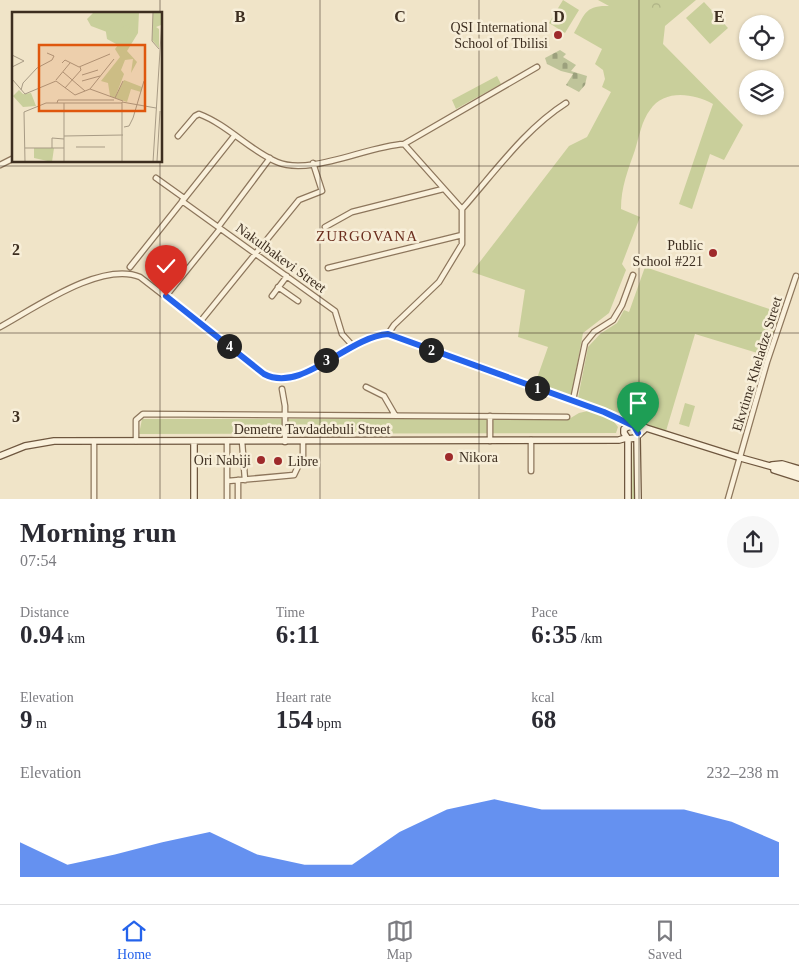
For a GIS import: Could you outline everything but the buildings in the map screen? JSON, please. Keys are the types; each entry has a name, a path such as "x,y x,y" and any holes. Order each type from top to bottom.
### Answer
{"main road":[{"path":"633,426 637,435 638,499"},
{"path":"610,439 633,426 646,428 768,466 799,478"},
{"path":"619,440 637,435 646,428"},
{"path":"624,430 628,450 628,499"},
{"path":"619,440 628,450"},
{"name":"Demetre Tavdadebuli Street","path":"0,456 35,443 94,441 619,440"},
{"path":"194,441 194,499"},
{"path":"768,466 782,464 799,469"},
{"path":"768,466 786,469 799,474"}],"street":[{"path":"178,136 195,116 199,114 235,134 270,158 297,166 313,164 385,146 404,144 537,67"},
{"path":"388,334 394,325 439,282 462,244 462,209 551,112 566,104"},
{"path":"130,267 235,134"},
{"path":"404,144 462,209"},
{"path":"166,296 220,228 270,158"},
{"path":"0,165 12,159"},
{"path":"200,322 299,200 322,191 313,164"},
{"name":"Nakulbakevi Street","path":"156,178 220,228 335,312 342,334 352,345"},
{"path":"326,228 352,212 443,189"},
{"path":"328,268 462,235"},
{"path":"0,327 83,282 116,273 129,273 140,277 200,322 264,374 276,379 284,380 298,376 352,345 388,334 574,400 633,426"},
{"path":"574,400 585,343 594,332 613,320 622,305 633,275"},
{"path":"272,296 287,276"},
{"name":"Ekvtime Kheladze Street","path":"728,499 767,362 796,276"},
{"path":"278,287 298,301"},
{"path":"366,388 384,396 396,415"},
{"path":"282,389 286,442"},
{"name":"Demetre Tavdadebuli Street","path":"136,441 136,420 143,414 567,417"},
{"path":"490,416 490,441"},
{"path":"618,418 624,430"},
{"path":"531,440 531,471"},
{"path":"94,441 94,499"},
{"path":"227,441 227,499"},
{"path":"242,441 245,480"},
{"path":"228,481 294,475 303,456 304,442"},
{"path":"238,480 238,499"}],"green space":[{"path":"563,0 579,10 565,33 549,23"},
{"path":"598,0 696,0 665,26 663,44 743,125 724,160 710,154 692,209 679,204 713,104 697,97 671,96 656,103 647,114 627,172 622,193 621,209 640,217 622,264 626,270 609,313 583,333 571,397 535,384 548,347 518,337 525,290 472,272 569,146 587,137 611,92 602,87 605,79 603,70 595,64 602,49 574,33 590,9 609,6"},
{"path":"649,0 677,0 667,13 651,12 647,8"},
{"path":"704,2 728,28 710,44 686,18"},
{"path":"560,50 566,54 563,57 576,65 571,71 587,76 585,85 579,92 566,85 573,74 561,71 547,64 545,58"},
{"path":"497,76 501,84 456,109 452,100"},
{"path":"645,267 781,313 767,356 695,334 666,431 628,419 625,415 578,398 588,347 600,334 617,323 624,310 629,312"},
{"path":"685,403 695,406 689,427 679,424"},
{"path":"592,410 611,418 618,427 616,433 139,434 142,419 569,419 579,413"},
{"path":"633,446 635,447 635,499 632,499"}],"place":[{"name":"QSI International School of Tbilisi","path":"558,35"},
{"name":"Public School #221","path":"713,253"},
{"name":"Nikora","path":"449,457"},
{"name":"Ori Nabiji","path":"261,460"},
{"name":"Libre","path":"278,461"}],"district":[{"name":"ZURGOVANA","path":"367,236"}],"route":[{"path":"166,296 264,374 276,379 284,380 298,376 352,345 388,334 604,412 634,426 638,433"}]}
